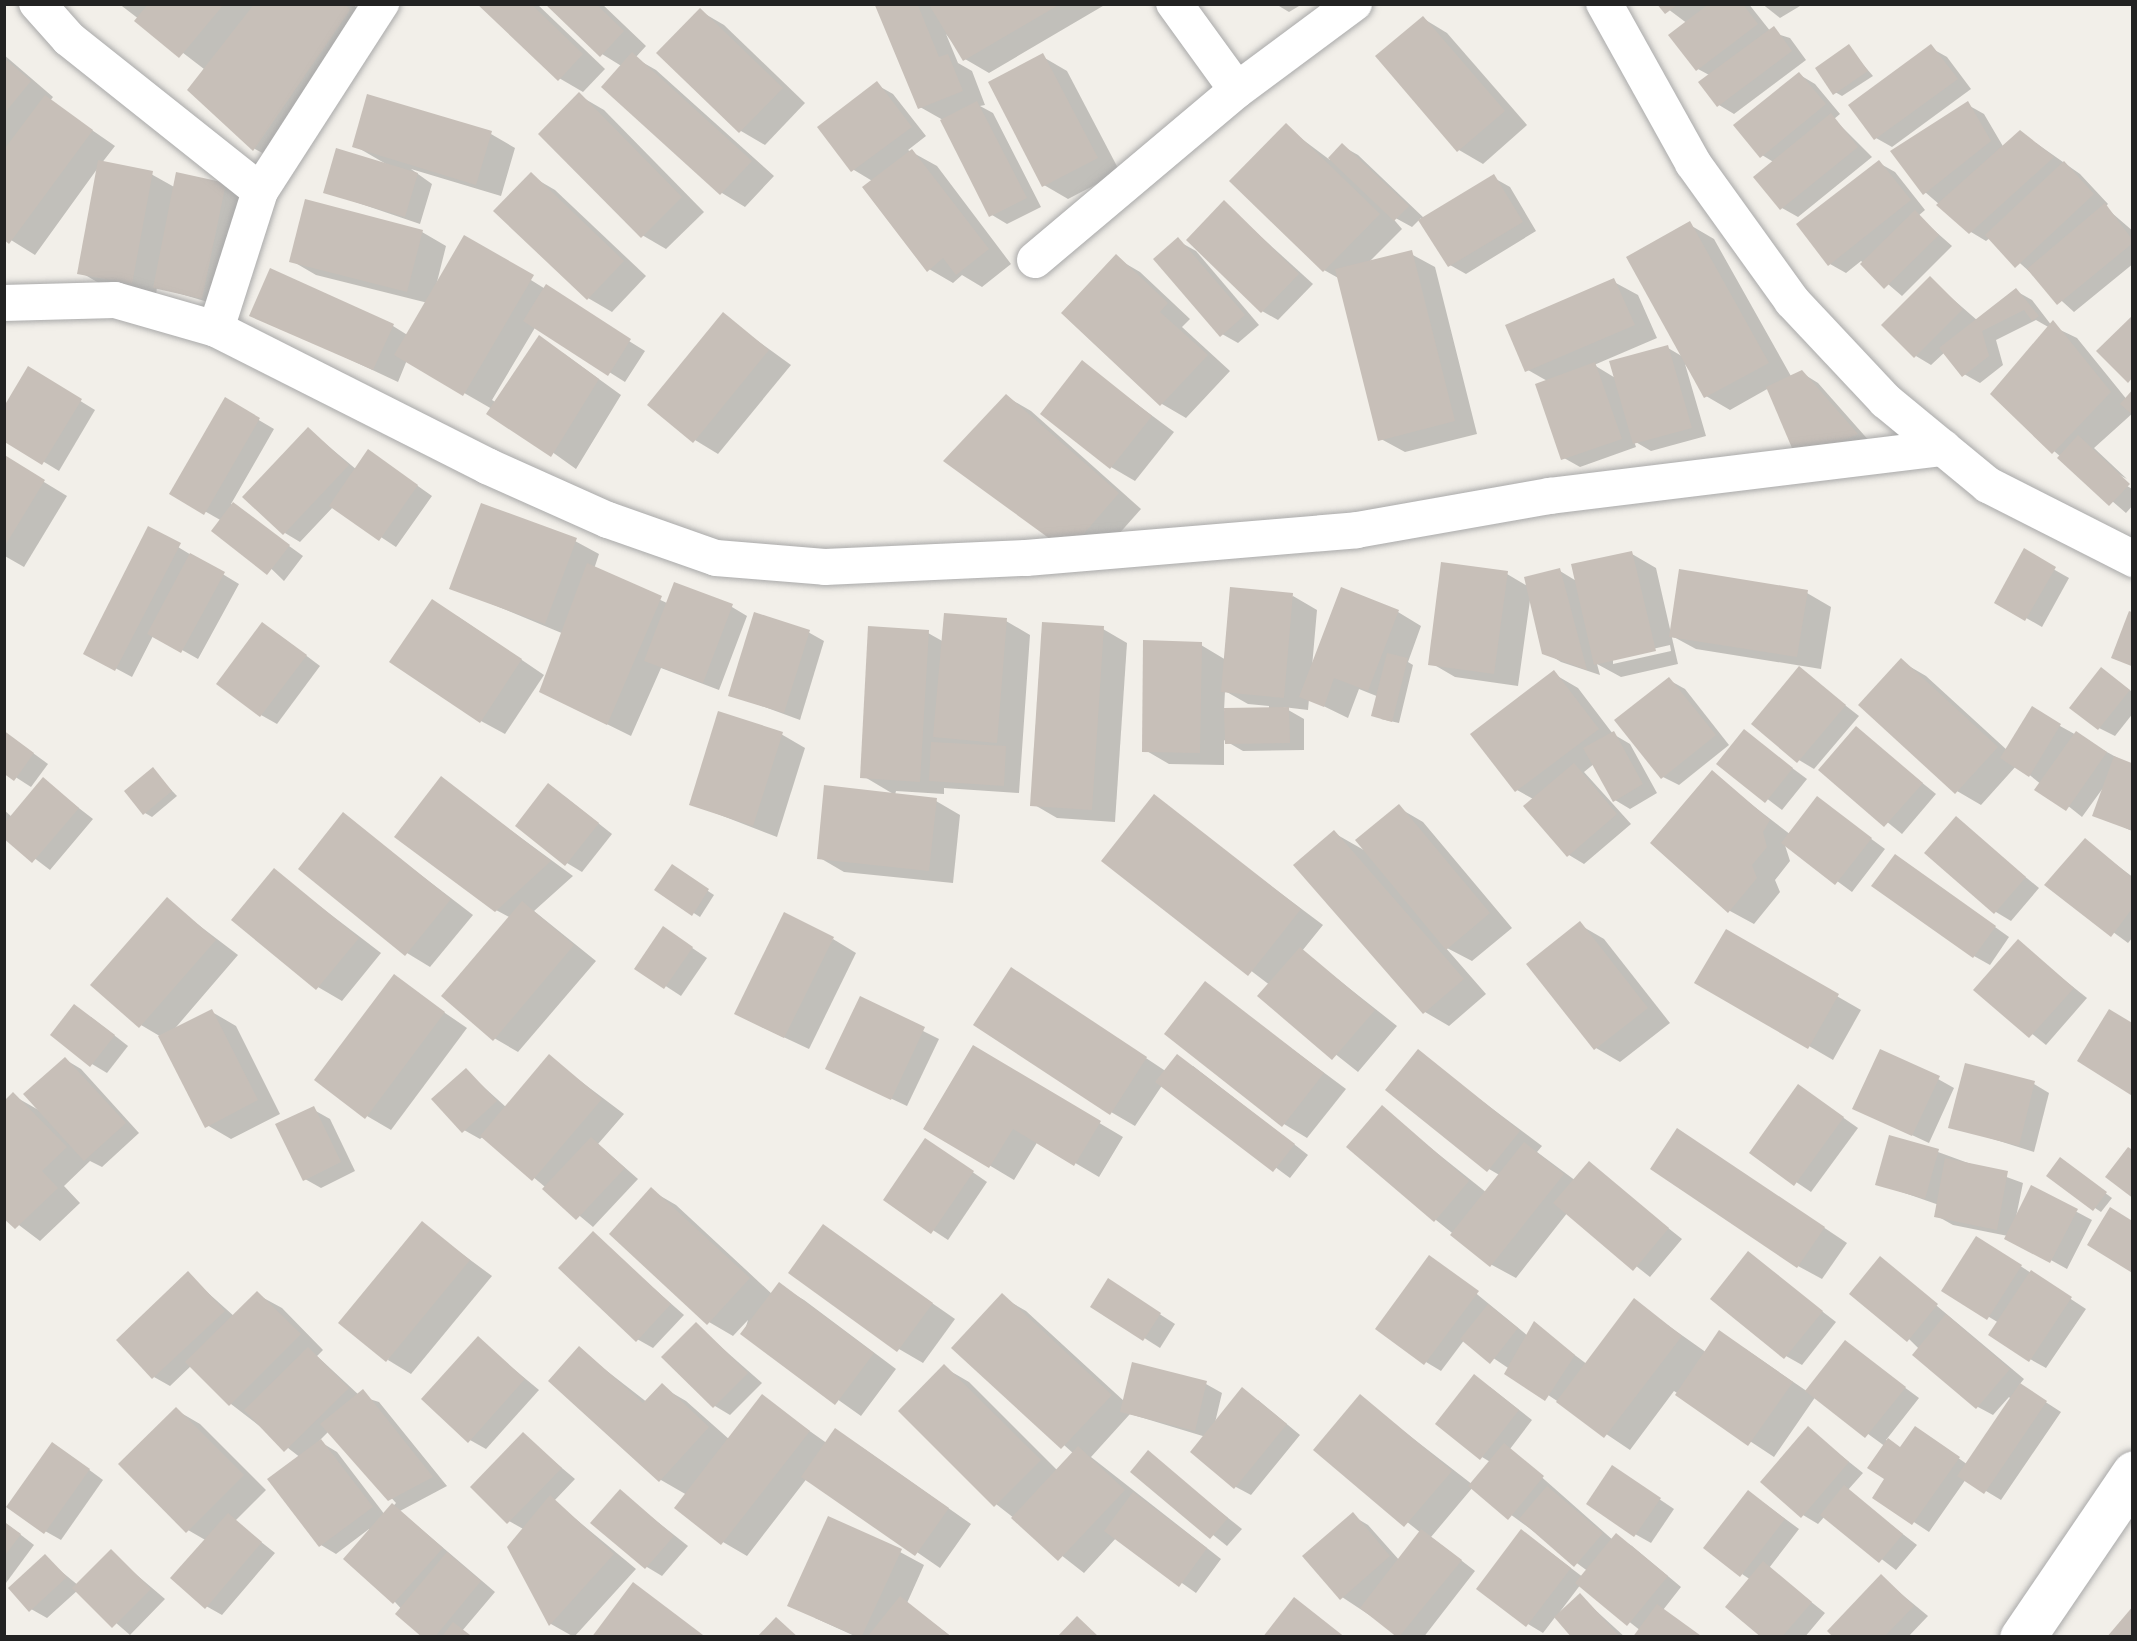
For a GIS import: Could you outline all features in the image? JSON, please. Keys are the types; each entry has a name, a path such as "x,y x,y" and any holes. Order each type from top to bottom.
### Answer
{"street":[{"path":"37,3 70,39 260,191"},
{"path":"216,328 260,191 381,3"},
{"path":"1174,3 1237,90"},
{"path":"1035,260 1237,90 1354,3"},
{"path":"1604,3 1693,164 1792,301 1886,400 1988,485 2134,559"},
{"path":"3,303 115,300 216,328 487,466 608,520 716,558 825,567 1027,558 1358,530 1550,496 1943,448"},
{"path":"2022,1638 2134,1473"}],"building":[{"path":"149,3 225,3 179,58 134,21"},
{"path":"255,3 344,3 350,10 253,151 187,90"},
{"path":"476,3 530,3 583,54 558,81"},
{"path":"544,3 595,3 624,31 600,57"},
{"path":"874,3 917,3 939,57 948,54 963,91 918,109"},
{"path":"928,3 1062,3 963,61"},
{"path":"1656,3 1680,3 1665,14"},
{"path":"1710,3 1742,3 1758,24 1696,71 1668,35"},
{"path":"700,8 783,88 739,133 656,53"},
{"path":"1423,16 1505,111 1457,152 1375,56"},
{"path":"1774,26 1792,51 1717,107 1698,82"},
{"path":"1849,44 1868,71 1833,95 1815,68"},
{"path":"1931,44 1958,79 1874,140 1848,105"},
{"path":"632,52 752,161 720,195 601,87"},
{"path":"1043,53 1098,158 1042,187 988,82"},
{"path":"3,57 31,81 3,115"},
{"path":"1799,72 1826,104 1760,158 1733,125"},
{"path":"877,81 912,127 851,172 817,127"},
{"path":"579,92 682,197 641,238 538,134"},
{"path":"367,94 492,131 476,185 352,147"},
{"path":"45,95 93,130 9,244 3,239 3,151"},
{"path":"977,101 1027,198 989,217 940,120"},
{"path":"1968,101 1991,141 1923,195 1890,151"},
{"path":"1831,113 1858,147 1780,210 1753,177"},
{"path":"1286,123 1380,214 1323,272 1229,181"},
{"path":"2020,130 2054,157 1969,234 1936,205"},
{"path":"1342,143 1409,206 1394,221 1328,158"},
{"path":"336,148 418,173 405,217 323,193"},
{"path":"912,149 989,249 956,275 943,258 927,272 862,187"},
{"path":"98,160 153,171 132,284 77,274"},
{"path":"1879,160 1911,200 1828,266 1796,224"},
{"path":"2064,161 2094,194 2015,268 1985,235"},
{"path":"176,172 226,183 202,299 153,288"},
{"path":"531,172 624,261 587,300 493,211"},
{"path":"1494,174 1523,222 1448,267 1418,220"},
{"path":"305,199 423,230 407,292 289,262"},
{"path":"1224,200 1299,274 1261,313 1186,240"},
{"path":"2105,203 2134,242 2057,305 2027,269"},
{"path":"1915,210 1939,235 1884,289 1860,264"},
{"path":"1690,221 1769,363 1704,398 1626,257"},
{"path":"464,235 534,275 463,396 394,355"},
{"path":"1178,237 1245,315 1220,337 1153,259"},
{"path":"1412,250 1455,421 1378,441 1335,269"},
{"path":"1116,254 1168,303 1160,312 1208,355 1160,406 1061,313"},
{"path":"270,268 394,324 373,370 249,316"},
{"path":"1930,276 1963,309 1914,358 1881,325"},
{"path":"1614,278 1635,325 1525,372 1505,325"},
{"path":"546,284 631,339 608,376 523,321"},
{"path":"2016,288 2039,316 2032,321 2024,310 1982,331 1989,356 1962,377 1939,348"},
{"path":"723,312 769,350 693,443 647,405"},
{"path":"2134,314 2134,376 2128,383 2096,351"},
{"path":"2053,320 2111,392 2052,454 1990,394"},
{"path":"539,335 599,379 551,457 486,414"},
{"path":"1668,345 1692,428 1633,444 1609,361"},
{"path":"1082,360 1152,416 1110,469 1040,414"},
{"path":"1595,362 1622,439 1561,460 1535,384"},
{"path":"28,366 82,399 42,465 3,441 3,408"},
{"path":"1802,370 1858,434 1798,462 1766,387"},
{"path":"2134,388 2134,416 2120,404"},
{"path":"1006,394 1119,493 1068,552 943,461"},
{"path":"225,397 260,418 204,515 169,494"},
{"path":"308,427 349,465 283,535 242,497"},
{"path":"2078,435 2130,484 2109,506 2057,458"},
{"path":"368,449 418,485 379,541 329,506"},
{"path":"3,454 45,480 3,549"},
{"path":"233,502 290,545 267,575 211,531"},
{"path":"481,503 577,538 545,624 449,589"},
{"path":"148,526 181,543 115,671 83,654"},
{"path":"2024,548 2056,567 2025,621 1994,603"},
{"path":"1632,551 1656,651 1594,665 1571,564"},
{"path":"190,553 225,572 181,653 147,634"},
{"path":"1441,562 1508,571 1494,674 1428,665"},
{"path":"587,563 662,596 607,725 539,692"},
{"path":"1560,568 1587,670 1542,654 1524,577"},
{"path":"1679,569 1808,590 1797,657 1669,637"},
{"path":"674,582 733,604 703,683 644,661"},
{"path":"1230,587 1293,593 1284,698 1221,692"},
{"path":"1341,587 1399,610 1368,691 1334,678 1324,707 1299,697"},
{"path":"432,599 522,659 480,723 389,662"},
{"path":"2129,611 2134,613 2134,667 2111,658"},
{"path":"754,612 810,630 784,713 728,696"},
{"path":"944,613 1007,618 997,743 933,737"},
{"path":"262,622 307,655 260,717 216,684"},
{"path":"1042,622 1104,626 1092,810 1030,806"},
{"path":"868,626 929,630 920,782 860,778"},
{"path":"1143,640 1202,642 1200,753 1142,752"},
{"path":"1387,653 1408,658 1392,722 1371,716"},
{"path":"1901,658 1998,747 1955,794 1858,705"},
{"path":"1799,666 1846,705 1797,763 1751,724"},
{"path":"2101,667 2130,690 2098,730 2069,708"},
{"path":"1554,670 1599,729 1515,792 1470,734"},
{"path":"1669,677 1716,735 1661,779 1614,720"},
{"path":"2032,706 2061,724 2029,777 2000,758"},
{"path":"1289,707 1290,743 1225,744 1224,708"},
{"path":"718,711 783,732 753,826 689,805"},
{"path":"1856,726 1923,783 1884,827 1818,770"},
{"path":"1744,729 1793,768 1765,803 1716,764"},
{"path":"3,730 34,753 14,781 3,773"},
{"path":"1614,731 1643,784 1613,802 1583,748"},
{"path":"2076,731 2107,752 2066,811 2034,790"},
{"path":"931,742 1006,746 1004,786 929,781"},
{"path":"2114,756 2134,764 2130,830 2092,816"},
{"path":"1574,763 1617,814 1567,857 1523,806"},
{"path":"153,767 172,791 143,815 124,791"},
{"path":"1712,770 1770,820 1763,832 1767,847 1752,865 1757,878 1728,913 1650,843"},
{"path":"441,776 551,861 495,912 394,837"},
{"path":"43,777 79,808 32,863 3,838 3,825"},
{"path":"548,783 599,823 565,866 515,826"},
{"path":"824,785 937,798 929,871 817,859"},
{"path":"1154,794 1301,909 1248,976 1101,861"},
{"path":"1817,796 1872,838 1835,885 1781,843"},
{"path":"1399,804 1490,913 1446,950 1355,840"},
{"path":"343,812 451,899 405,956 298,869"},
{"path":"1956,816 2026,877 1994,914 1924,853"},
{"path":"1334,830 1464,979 1423,1014 1293,865"},
{"path":"2085,838 2134,879 2134,906 2111,937 2044,885"},
{"path":"1895,854 1996,926 1973,958 1871,886"},
{"path":"672,864 709,889 692,916 654,890"},
{"path":"274,868 359,938 316,990 231,920"},
{"path":"167,897 216,940 139,1028 90,985"},
{"path":"522,901 574,945 493,1041 441,996"},
{"path":"784,912 834,937 784,1038 734,1014"},
{"path":"1580,921 1648,1008 1594,1050 1526,964"},
{"path":"663,926 693,947 664,989 634,969"},
{"path":"1726,929 1839,994 1808,1049 1694,983"},
{"path":"2018,939 2074,988 2029,1038 1973,990"},
{"path":"1300,947 1375,1010 1332,1060 1257,996"},
{"path":"1011,967 1147,1057 1110,1115 973,1025"},
{"path":"394,974 445,1012 365,1119 314,1080"},
{"path":"1205,981 1324,1073 1282,1127 1164,1034"},
{"path":"860,996 925,1027 891,1100 825,1069"},
{"path":"74,1004 115,1035 90,1067 50,1035"},
{"path":"212,1009 258,1100 205,1128 158,1036"},
{"path":"2109,1009 2134,1024 2134,1097 2077,1061"},
{"path":"973,1045 1101,1121 1074,1166 1013,1129 989,1168 923,1129"},
{"path":"1418,1049 1520,1131 1487,1172 1385,1090"},
{"path":"1880,1049 1940,1076 1912,1136 1852,1109"},
{"path":"549,1054 602,1099 532,1181 480,1136"},
{"path":"1177,1054 1295,1144 1273,1172 1155,1082"},
{"path":"65,1057 126,1123 84,1161 23,1094"},
{"path":"1965,1063 2035,1081 2019,1146 1948,1128"},
{"path":"466,1068 497,1101 462,1133 431,1099"},
{"path":"1798,1084 1844,1117 1794,1186 1749,1153"},
{"path":"13,1092 67,1147 42,1171 58,1188 15,1229 3,1218 3,1102"},
{"path":"1382,1105 1469,1181 1434,1222 1346,1147"},
{"path":"314,1106 341,1162 303,1181 275,1124"},
{"path":"1677,1128 1825,1227 1797,1268 1650,1169"},
{"path":"1889,1135 1939,1149 1925,1199 1875,1185"},
{"path":"591,1137 625,1168 576,1220 542,1189"},
{"path":"925,1138 974,1171 931,1234 883,1200"},
{"path":"1524,1142 1564,1174 1490,1267 1450,1235"},
{"path":"2128,1147 2134,1151 2134,1199 2105,1177"},
{"path":"2060,1157 2107,1192 2093,1211 2046,1176"},
{"path":"1945,1158 2008,1171 1997,1230 1934,1217"},
{"path":"1589,1161 1669,1228 1633,1271 1553,1203"},
{"path":"2031,1185 2078,1209 2050,1263 2004,1239"},
{"path":"651,1187 750,1278 707,1325 609,1234"},
{"path":"2110,1207 2134,1222 2134,1274 2087,1245"},
{"path":"422,1221 470,1260 386,1362 338,1323"},
{"path":"823,1224 933,1303 897,1352 788,1273"},
{"path":"593,1231 671,1304 636,1342 558,1268"},
{"path":"1976,1236 2022,1265 1987,1320 1941,1291"},
{"path":"1748,1251 1823,1311 1784,1359 1710,1299"},
{"path":"1429,1255 1479,1291 1424,1365 1375,1329"},
{"path":"1880,1256 1938,1304 1907,1342 1849,1294"},
{"path":"2031,1270 2072,1297 2029,1362 1988,1335"},
{"path":"188,1271 225,1311 152,1379 116,1340"},
{"path":"1108,1278 1161,1313 1143,1341 1090,1307"},
{"path":"779,1282 874,1353 835,1405 740,1334"},
{"path":"257,1291 301,1334 229,1406 185,1362"},
{"path":"1002,1293 1112,1395 1061,1449 951,1348"},
{"path":"1634,1298 1682,1336 1604,1438 1556,1402"},
{"path":"1488,1304 1518,1328 1490,1364 1460,1339"},
{"path":"1946,1314 2010,1369 1976,1409 1912,1355"},
{"path":"1534,1321 1575,1355 1545,1401 1504,1374"},
{"path":"696,1322 748,1373 713,1408 661,1357"},
{"path":"1719,1330 1793,1382 1748,1446 1675,1395"},
{"path":"478,1336 525,1379 468,1443 421,1399"},
{"path":"1845,1340 1906,1387 1865,1438 1805,1391"},
{"path":"579,1346 643,1403 662,1383 709,1427 659,1482 548,1381"},
{"path":"308,1347 349,1388 284,1452 244,1410"},
{"path":"1132,1362 1207,1381 1195,1431 1120,1412"},
{"path":"944,1364 1041,1460 994,1507 898,1411"},
{"path":"1474,1374 1519,1410 1480,1460 1435,1424"},
{"path":"2020,1383 2047,1401 1984,1494 1957,1476"},
{"path":"1242,1387 1287,1424 1234,1489 1190,1452"},
{"path":"363,1389 433,1477 388,1501 320,1424"},
{"path":"762,1394 810,1431 721,1545 674,1508"},
{"path":"1360,1394 1452,1471 1404,1527 1313,1450"},
{"path":"176,1407 244,1475 186,1533 118,1464"},
{"path":"1808,1426 1849,1462 1801,1518 1760,1482"},
{"path":"1915,1426 1960,1457 1912,1525 1872,1498 1884,1479 1867,1468 1888,1438 1900,1447"},
{"path":"835,1428 949,1508 915,1556 801,1477"},
{"path":"523,1432 562,1468 507,1524 470,1487"},
{"path":"321,1439 373,1507 319,1547 267,1479"},
{"path":"52,1442 90,1469 44,1534 6,1507"},
{"path":"1504,1443 1544,1476 1508,1520 1468,1486"},
{"path":"1078,1446 1125,1490 1058,1561 1011,1518"},
{"path":"1148,1450 1228,1518 1210,1539 1130,1472"},
{"path":"1612,1465 1661,1498 1634,1537 1586,1504"},
{"path":"1844,1485 1903,1534 1879,1563 1820,1515"},
{"path":"1547,1486 1603,1533 1574,1567 1519,1519"},
{"path":"620,1489 674,1536 645,1569 590,1523"},
{"path":"1748,1490 1785,1519 1740,1577 1703,1548"},
{"path":"1133,1492 1207,1548 1179,1587 1104,1531"},
{"path":"550,1495 614,1554 549,1626 507,1547"},
{"path":"392,1503 443,1548 393,1604 343,1559"},
{"path":"1353,1512 1390,1556 1340,1600 1302,1556"},
{"path":"228,1513 262,1542 205,1609 170,1578"},
{"path":"828,1516 902,1549 861,1638 787,1606"},
{"path":"3,1521 21,1534 3,1558"},
{"path":"1421,1529 1462,1560 1398,1638 1360,1608"},
{"path":"1521,1529 1571,1568 1526,1627 1476,1589"},
{"path":"1616,1533 1668,1576 1627,1626 1575,1583"},
{"path":"111,1549 151,1589 112,1628 72,1588"},
{"path":"447,1552 481,1581 434,1638 423,1638 395,1614"},
{"path":"45,1554 67,1577 29,1612 8,1588"},
{"path":"1763,1561 1812,1602 1781,1638 1762,1638 1725,1607"},
{"path":"1881,1574 1914,1606 1883,1638 1834,1638 1827,1631"},
{"path":"633,1582 707,1638 591,1638"},
{"path":"1580,1593 1621,1638 1572,1638 1554,1617"},
{"path":"900,1596 953,1638 868,1636"},
{"path":"1294,1597 1346,1638 1262,1638"},
{"path":"1657,1604 1704,1638 1632,1638"},
{"path":"2134,1605 2134,1638 2106,1638"},
{"path":"1077,1616 1100,1638 1056,1638"},
{"path":"776,1617 799,1638 756,1638"},
{"path":"453,1622 474,1638 441,1638"}]}
